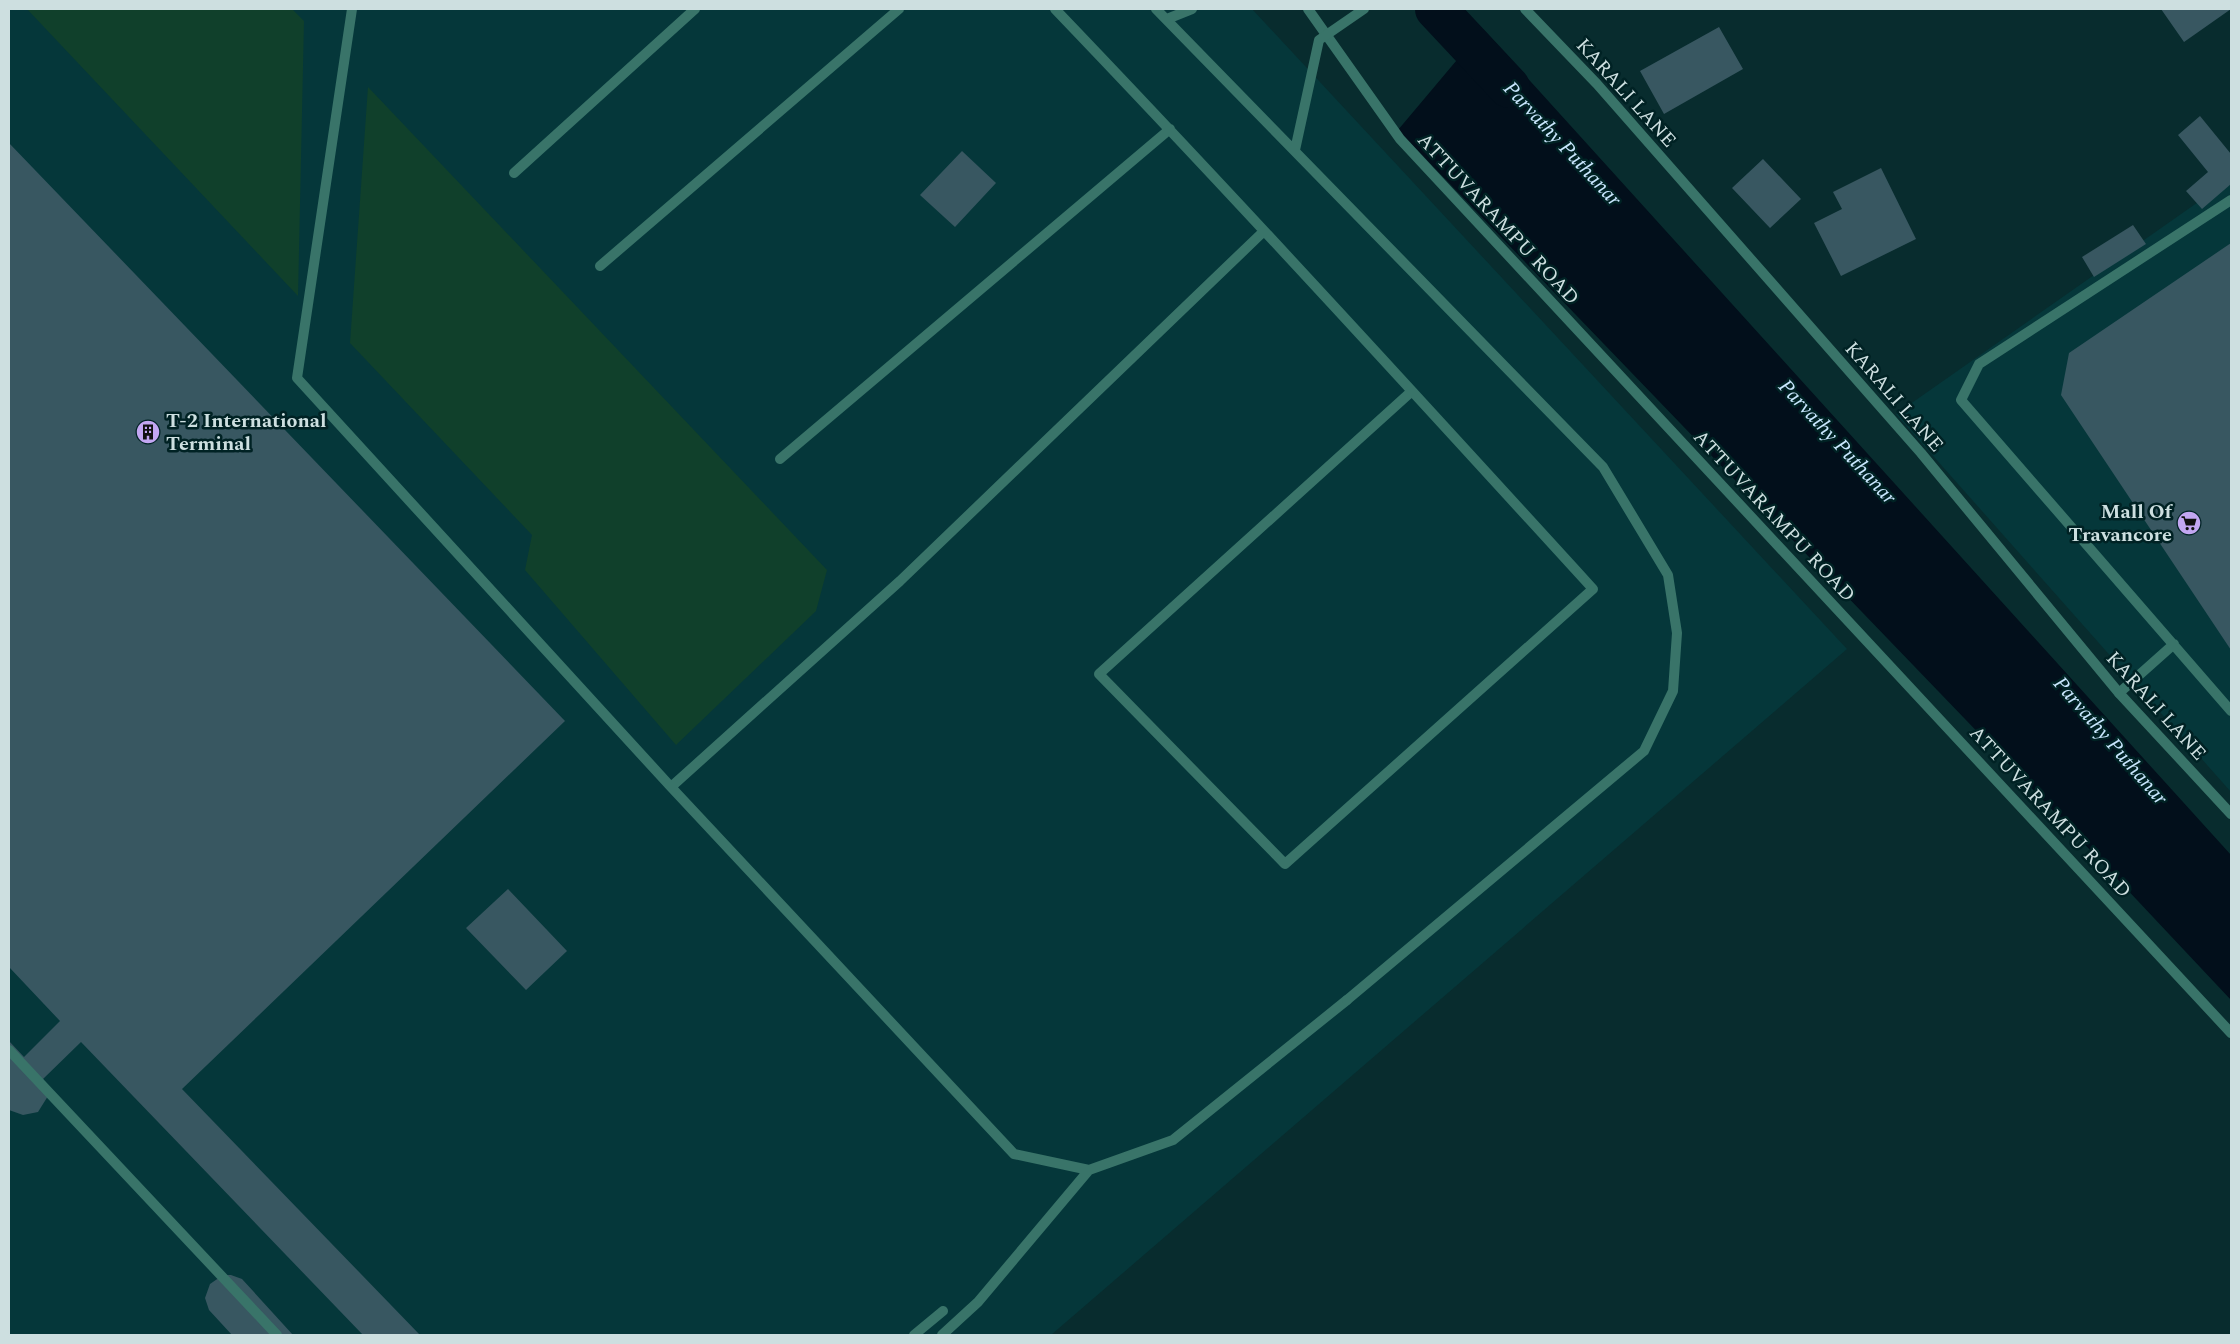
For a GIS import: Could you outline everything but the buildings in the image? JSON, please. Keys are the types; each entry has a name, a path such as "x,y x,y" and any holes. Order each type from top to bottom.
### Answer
{"street":[{"path":"352,9 297,378 671,787 1014,1154 1089,1170"},
{"path":"514,173 694,9"},
{"path":"600,266 899,9"},
{"path":"1054,9 1170,129 1263,232 1412,391 1592,590 1285,864 1100,674 1412,391"},
{"path":"942,1335 978,1302 1089,1170 1173,1140 1347,1000 1644,750 1673,691 1677,633 1668,575 1603,468 1156,9"},
{"path":"1166,19 1192,9"},
{"name":"ATTUVARAMPU ROAD","path":"1308,9 1400,139 2231,1033"},
{"path":"1295,150 1320,40 1364,9"},
{"name":"KARALI LANE","path":"1525,9 1597,84 1921,453 2119,693 2231,814"},
{"path":"780,459 1170,129"},
{"path":"2231,200 1979,364 1961,400 2231,711"},
{"path":"671,787 900,581 1263,232"},
{"path":"2119,693 2174,644"},
{"path":"9,1050 277,1335"},
{"path":"914,1335 943,1311"}],"shaded area":[{"path":"9,9 1252,9 1847,649 1051,1335 9,1335"},
{"name":"Mall Of Travancore","path":"2231,179 2231,792 1896,414"}],"green space":[{"path":"27,9 292,9 304,21 298,296"},
{"path":"368,87 827,570 816,611 676,745 525,570 532,535 350,343"}],"water":[{"path":"1483,29 2231,855 2231,1000 2043,800 1398,130"}],"waterway":[{"name":"Parvathy Puthanar","path":"1436,9 1509,87"}],"place":[{"name":"T-2 International Terminal","path":"148,432"},
{"name":"Mall Of Travancore","path":"2189,523"}]}
